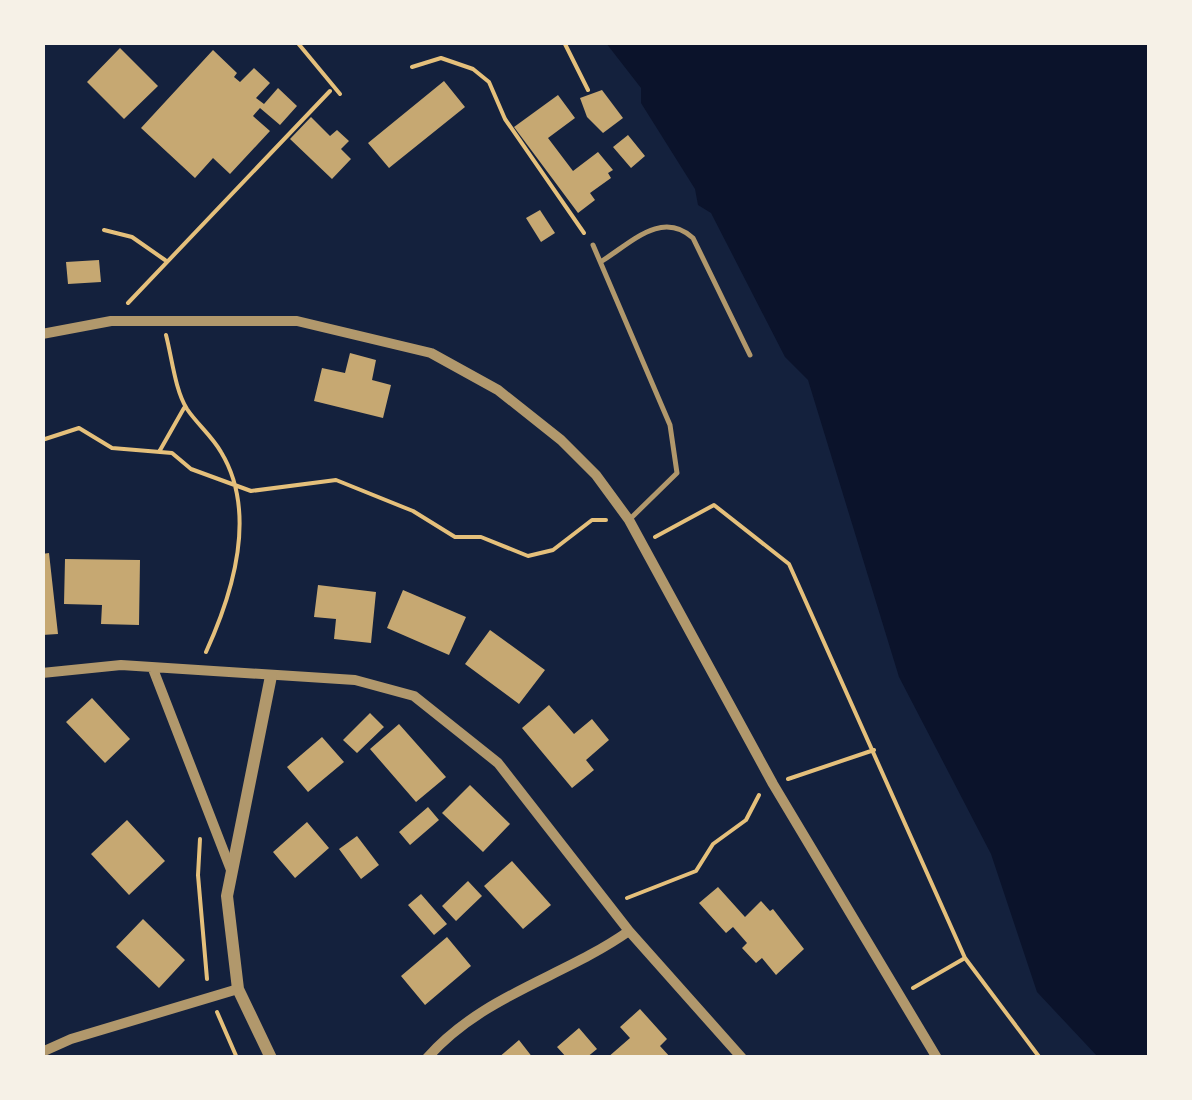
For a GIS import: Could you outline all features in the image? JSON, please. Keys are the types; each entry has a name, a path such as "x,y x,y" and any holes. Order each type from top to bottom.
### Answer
{"street":[{"path":"42,334 111,320 298,322 431,353 498,390 561,440 596,475 629,520 773,784 937,1058"},
{"path":"42,673 70,667 355,680 414,696 498,763 629,931 742,1058"},
{"path":"153,669 231,870"},
{"path":"270,1058 238,989 228,937 231,870 272,676"},
{"path":"427,1058 472,1015 502,996 604,949 629,931"},
{"path":"42,1052 71,1039 238,989"}],"lane":[{"path":"602,260 652,228 668,223 681,227 693,238 750,354"},
{"path":"593,245 670,425 677,473 629,520"}],"path":[{"path":"296,42 340,94"},
{"path":"564,42 588,90"},
{"path":"412,67 441,58 473,69 489,82 505,118 593,245"},
{"path":"111,320 158,274 164,260 330,92"},
{"path":"104,230 132,238 164,260"},
{"path":"162,321 184,406 221,452 234,481 240,530 228,604 197,672"},
{"path":"159,452 184,406"},
{"path":"42,440 79,428 112,448 172,453 192,468 251,490 336,480 413,511 455,537 481,537 528,556 553,550 592,520 629,520"},
{"path":"642,544 714,505 789,564 964,958 1040,1057"},
{"path":"608,905 696,871 712,844 746,820 761,790 874,750"},
{"path":"200,823 201,944 212,999 238,1058"},
{"path":"900,996 964,958"}],"water":[{"path":"606,43 1149,43 1149,1057 1098,1057 1037,992 991,854 899,677 808,380 785,357 711,213 698,205 695,189 641,103 641,88"}],"building":[{"path":"120,48 158,86 124,119 87,82"},
{"path":"213,50 237,73 234,77 240,82 254,68 270,83 256,98 264,104 278,88 297,106 280,125 260,108 253,116 270,131 230,174 213,158 195,178 141,128"},
{"path":"444,81 465,107 389,168 368,143"},
{"path":"602,90 623,118 603,133 587,117 580,98"},
{"path":"558,95 575,118 548,138 573,171 598,152 613,170 608,173 611,178 590,193 595,200 578,213 514,127"},
{"path":"311,117 330,136 337,130 349,141 341,149 351,159 332,179 290,139"},
{"path":"628,135 645,156 631,168 613,147"},
{"path":"540,210 555,233 541,242 526,218"},
{"path":"99,260 101,282 68,284 66,262"},
{"path":"350,353 376,360 372,380 391,385 383,418 314,401 322,368 345,373"},
{"path":"49,553 58,634 42,635 42,554"},
{"path":"65,559 140,560 139,625 101,624 102,605 64,604"},
{"path":"318,585 376,592 371,643 334,639 336,619 314,617"},
{"path":"403,590 466,617 449,655 387,628"},
{"path":"490,630 545,670 519,704 465,664"},
{"path":"92,698 130,739 105,763 66,722"},
{"path":"549,705 574,734 592,719 609,740 586,760 594,770 572,788 522,728"},
{"path":"370,713 384,727 357,753 343,740"},
{"path":"399,724 446,777 416,802 370,749"},
{"path":"322,737 344,762 308,792 287,767"},
{"path":"470,785 510,824 483,852 442,813"},
{"path":"428,807 439,820 410,845 399,832"},
{"path":"127,820 165,861 129,895 91,854"},
{"path":"307,822 329,848 295,878 273,852"},
{"path":"357,836 379,865 361,879 339,849"},
{"path":"512,861 551,905 523,929 484,886"},
{"path":"468,881 482,896 456,921 442,906"},
{"path":"718,887 745,917 761,901 770,911 773,909 804,949 776,975 762,958 756,963 742,948 747,943 733,927 726,933 699,903"},
{"path":"421,894 447,924 434,935 408,905"},
{"path":"143,919 185,960 159,988 116,947"},
{"path":"447,937 471,966 425,1005 401,976"},
{"path":"640,1009 667,1039 660,1046 671,1058 607,1058 630,1038 620,1027"},
{"path":"579,1028 597,1049 586,1058 567,1058 557,1047"},
{"path":"519,1040 533,1058 498,1058"}]}
